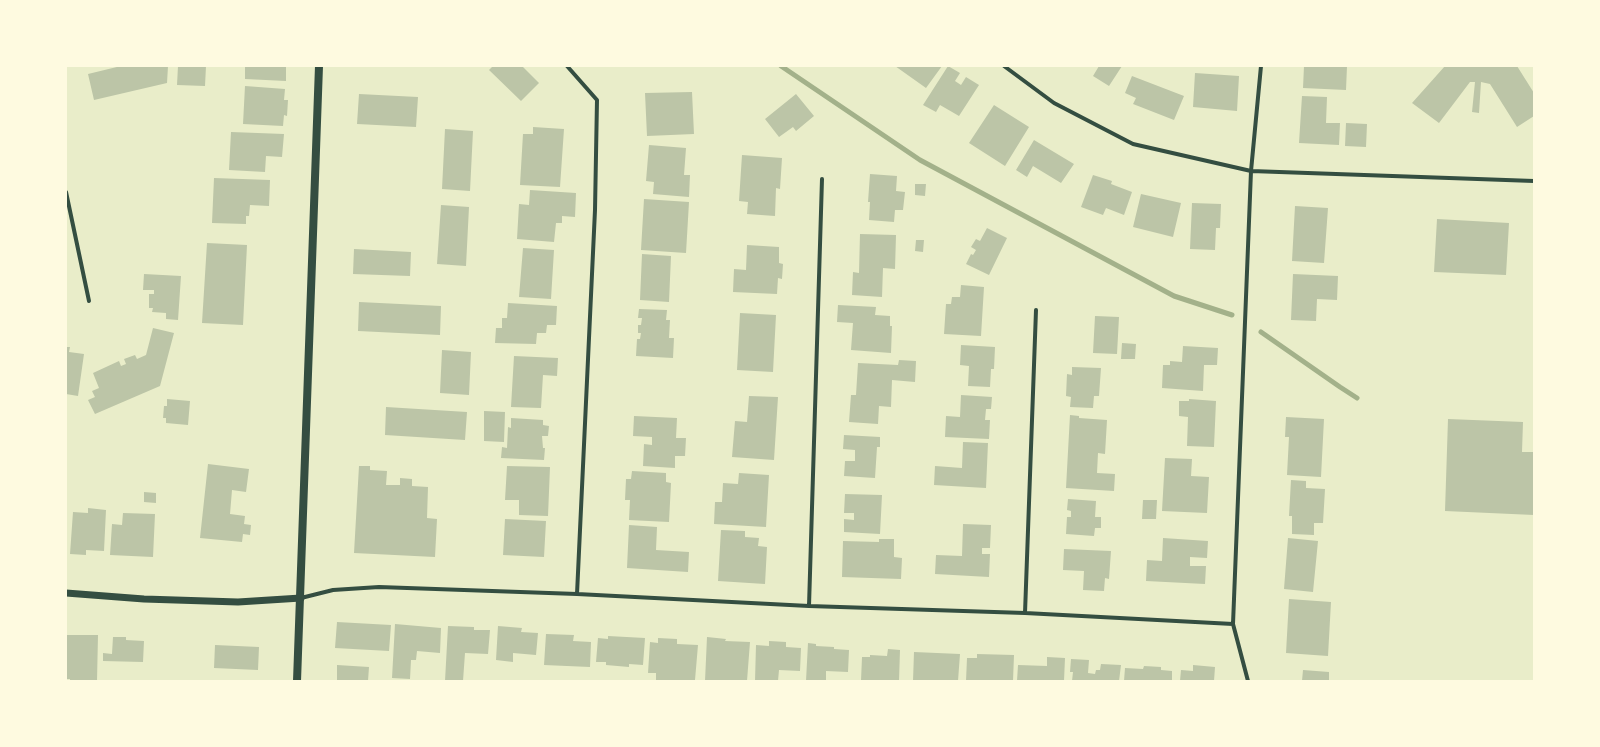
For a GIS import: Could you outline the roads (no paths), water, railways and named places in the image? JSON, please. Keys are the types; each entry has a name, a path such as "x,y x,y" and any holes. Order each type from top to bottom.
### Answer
{"main road":[{"path":"297,681 319,66"}],"street":[{"path":"567,66 597,100 595,210 577,594"},
{"path":"1004,66 1054,103 1133,144 1251,171 1534,181"},
{"path":"1248,681 1234,624 1251,171 1261,66"},
{"path":"809,606 822,180"},
{"path":"66,192 89,301"},
{"path":"1025,613 1036,310"},
{"path":"66,593 144,599 238,602 301,598 333,590 380,587 577,594 809,606 1025,613 1234,624"}],"waterway":[{"path":"781,66 920,160 1174,296 1232,315"},
{"path":"1261,332 1357,398"}]}
